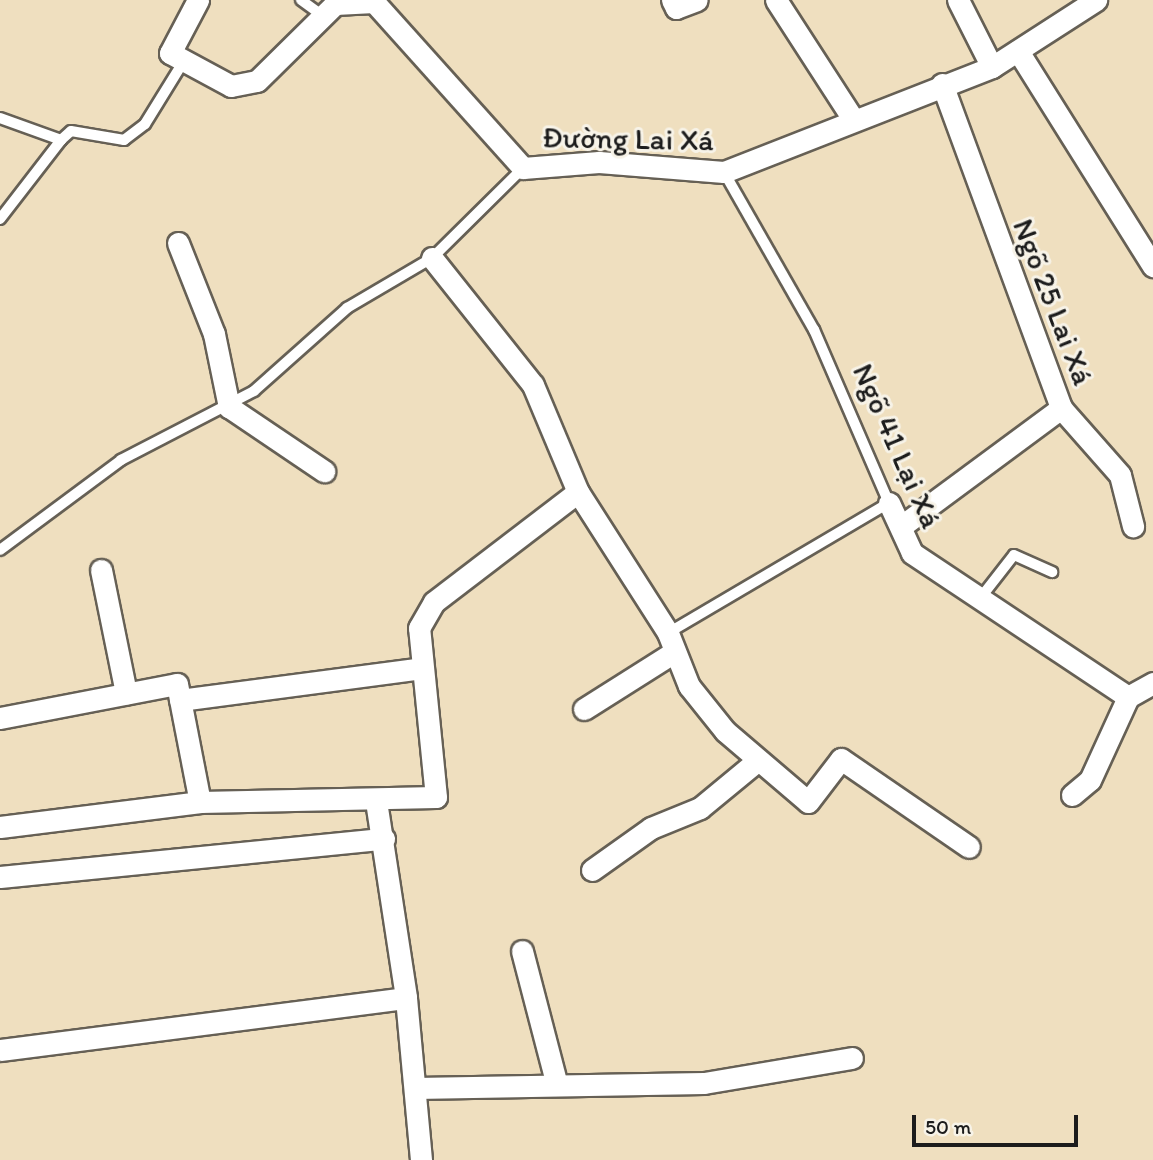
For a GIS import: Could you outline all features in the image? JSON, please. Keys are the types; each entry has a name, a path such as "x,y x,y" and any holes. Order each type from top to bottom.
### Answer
{"street":[{"path":"182,64 170,45 198,0"},
{"path":"672,0 676,8 697,0"},
{"path":"776,0 853,119"},
{"path":"957,0 992,67"},
{"name":"Đường Lai Xá","path":"182,64 231,86 257,81 335,4 374,1 523,168 599,162 724,172 942,84 992,67 1096,0"},
{"path":"1018,51 1153,266"},
{"name":"Ngõ 25 Lai Xá","path":"942,84 1061,408 1120,475 1133,526"},
{"path":"178,243 214,334 229,407 324,471"},
{"path":"432,258 533,385 578,492 708,712 757,761 808,802 841,759 970,847"},
{"path":"903,524 1061,408"},
{"path":"0,827 200,802 376,801 436,797 419,628 434,602 578,492"},
{"name":"Ngõ 41 Lại Xá","path":"889,503 903,524 912,553 978,601 1128,697"},
{"path":"101,570 126,693"},
{"path":"584,709 669,644"},
{"path":"180,700 422,668"},
{"path":"1072,795 1090,780 1128,697 1153,683"},
{"path":"0,718 177,684 200,802"},
{"path":"592,870 651,828 700,808 757,761"},
{"path":"376,801 384,839 406,998 421,1160"},
{"path":"0,877 384,839"},
{"path":"522,951 557,1085"},
{"path":"0,1050 406,998"},
{"path":"415,1088 704,1083 852,1058"}],"lane":[{"path":"300,0 323,16"},
{"path":"0,219 61,140 71,131 124,140 145,124 182,64"},
{"path":"0,118 61,140"},
{"path":"0,550 121,460 229,407 347,308 432,258 523,168"},
{"name":"Ngõ 41 Lại Xá","path":"724,172 814,330 889,503"},
{"path":"669,644 889,503"},
{"path":"978,601 1014,555 1052,572"}]}
